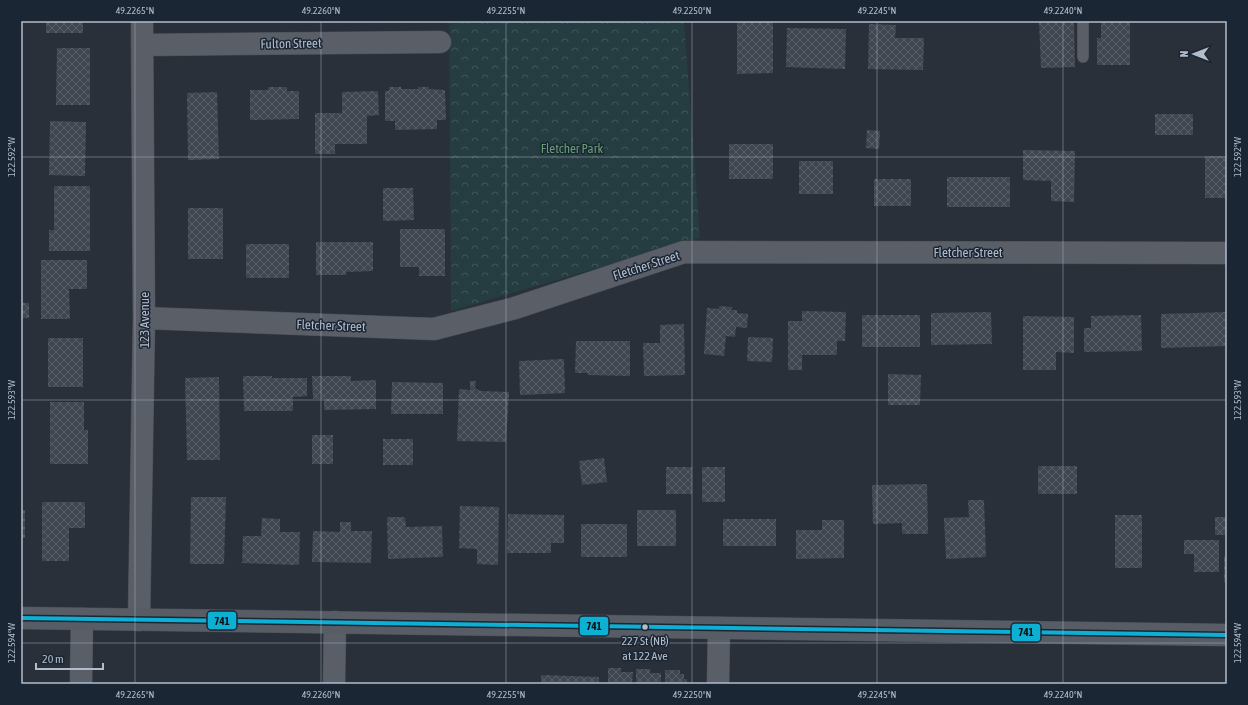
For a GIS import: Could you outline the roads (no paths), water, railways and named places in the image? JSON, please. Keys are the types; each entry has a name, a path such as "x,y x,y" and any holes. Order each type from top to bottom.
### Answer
{"main road":[{"path":"21,618 1227,635"}],"street":[{"name":"123 Avenue","path":"139,620 144,318 142,21"},
{"name":"Fulton Street","path":"142,45 440,42"},
{"name":"Fletcher Street","path":"144,318 434,329 515,308 684,252 1227,252"},
{"path":"81,684 82,619"},
{"path":"334,684 335,622"},
{"path":"718,684 719,628"}],"lane":[{"path":"1083,21 1083,57"}],"place":[{"name":"227 St (NB) at 122 Ave","path":"645,627"}],"park label":[{"name":"Fletcher Park","path":"572,148"}]}
